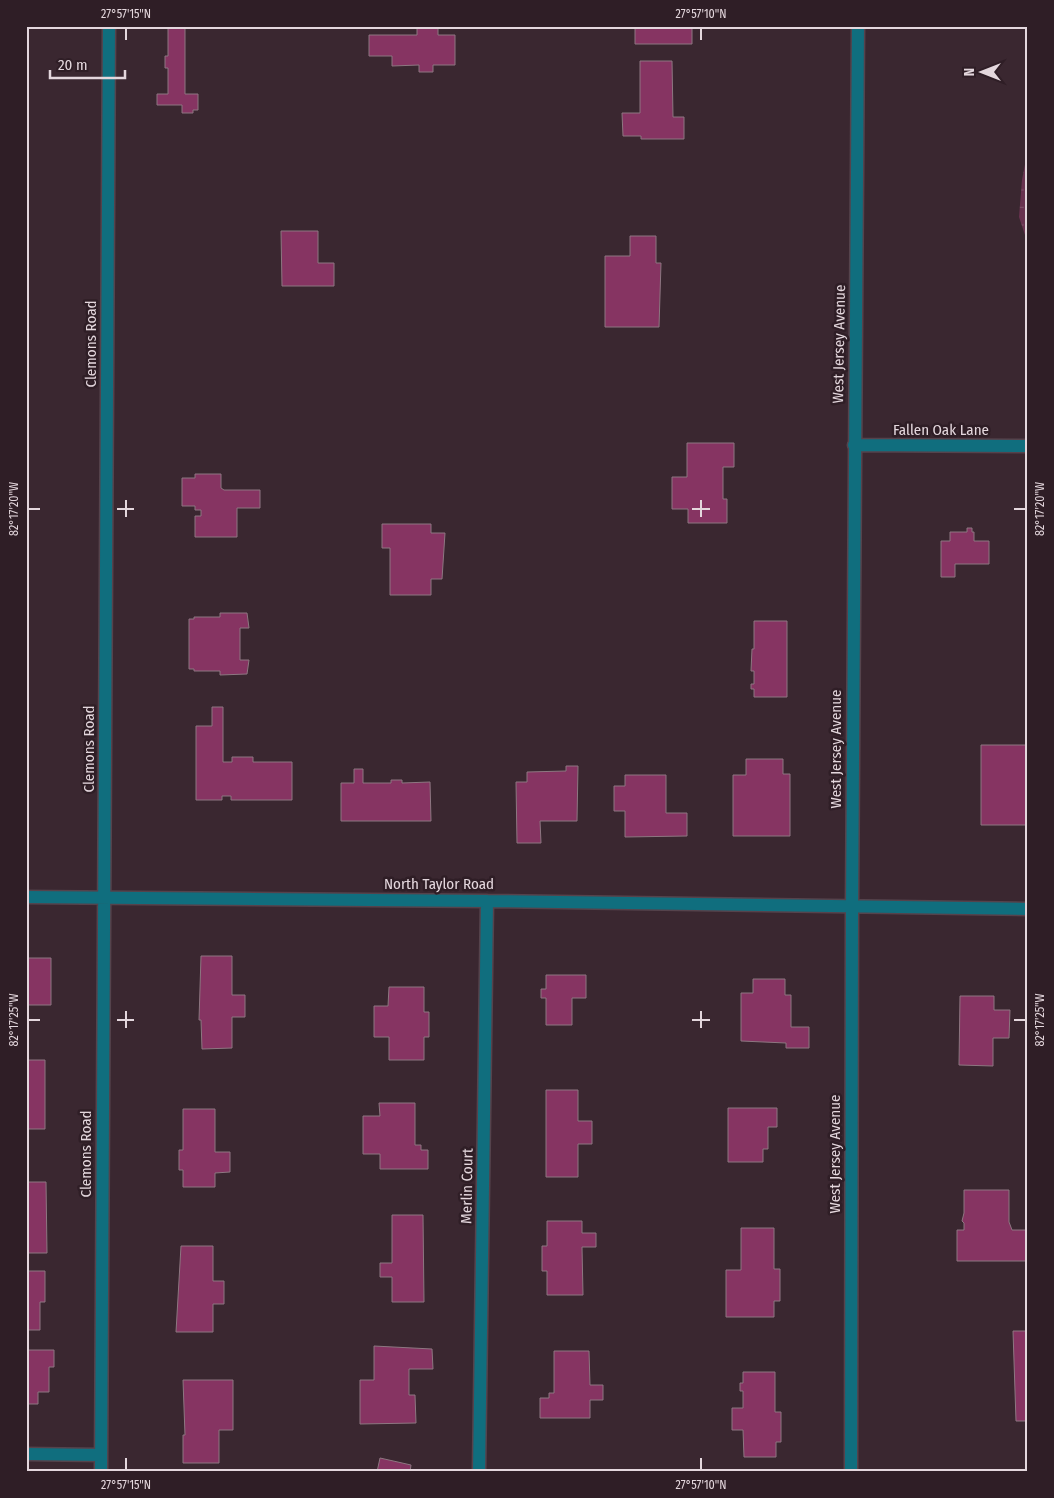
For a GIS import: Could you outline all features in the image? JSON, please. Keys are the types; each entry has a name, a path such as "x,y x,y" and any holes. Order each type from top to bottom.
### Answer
{"street":[{"name":"Clemons Road","path":"101,1472 109,26"},
{"name":"West Jersey Avenue","path":"851,1472 854,446 858,26"},
{"name":"Fallen Oak Lane","path":"854,446 1028,446"},
{"name":"North Taylor Road","path":"26,897 487,901 852,908 1028,909"},
{"name":"Merlin Court","path":"478,1472 487,901"},
{"path":"26,1454 101,1455"}],"green space":[{"path":"1028,149 1028,244 1019,217 1022,180"}],"building":[{"path":"185,26 185,94 198,94 198,110 193,110 193,113 182,113 182,105 157,105 157,94 168,94 168,68 165,68 165,56 168,56 168,27"},
{"path":"417,26 438,26 438,35 455,35 455,65 433,65 433,72 419,72 419,65 392,66 392,56 369,56 369,35 417,35"},
{"path":"645,26 692,26 692,44 635,44 635,28"},
{"path":"640,61 672,61 673,117 684,117 684,139 641,139 641,136 623,136 622,113 640,113"},
{"path":"281,231 318,231 318,263 334,263 334,286 282,286"},
{"path":"630,236 656,236 656,263 661,263 659,327 605,327 605,256 630,256"},
{"path":"687,443 734,443 734,467 723,467 723,499 727,499 727,523 688,523 688,509 672,509 672,477 687,477"},
{"path":"195,474 221,474 221,488 224,490 260,490 260,508 237,508 237,537 195,537 195,516 201,516 201,510 195,510 195,506 182,506 182,478 195,478"},
{"path":"382,524 431,524 431,533 445,533 442,579 431,579 431,595 390,595 390,548 382,548"},
{"path":"967,528 972,528 974,541 989,541 989,564 955,564 955,577 941,577 941,541 950,541 950,532 967,532"},
{"path":"220,613 247,613 249,628 240,628 240,660 249,660 247,674 220,675 220,671 194,671 194,669 189,669 189,619 194,619 194,617 220,617"},
{"path":"754,621 787,621 787,697 754,697 754,689 751,689 751,684 754,684 754,671 751,671 752,649 754,649"},
{"path":"212,707 223,707 223,762 232,762 232,757 253,757 253,762 292,762 292,800 231,800 231,796 222,796 222,800 196,800 196,726 212,726"},
{"path":"981,745 1027,745 1027,825 981,825"},
{"path":"746,759 783,759 783,774 790,774 790,836 733,836 733,775 746,775"},
{"path":"566,766 578,766 577,821 540,821 541,843 517,843 516,782 527,782 527,772 566,771"},
{"path":"354,769 363,769 363,783 391,783 391,780 402,780 402,783 430,782 431,821 341,821 341,783 354,783"},
{"path":"625,775 666,775 666,813 687,813 687,836 625,837 625,811 614,811 614,786 625,786"},
{"path":"201,956 232,956 232,995 245,995 245,1017 232,1017 232,1048 202,1049 201,1020 199,1020"},
{"path":"26,958 51,958 51,1005 26,1005"},
{"path":"546,975 586,975 586,998 572,998 572,1025 546,1025 546,998 541,998 541,989 546,989"},
{"path":"753,979 785,979 785,995 791,995 791,1027 809,1027 809,1048 786,1048 786,1043 741,1041 741,993 753,993"},
{"path":"389,987 424,987 424,1012 429,1012 429,1037 424,1037 424,1060 389,1060 389,1037 374,1037 374,1006 388,1006"},
{"path":"960,996 994,996 994,1010 1010,1010 1009,1038 993,1038 993,1066 959,1065"},
{"path":"26,1060 45,1060 45,1129 26,1129"},
{"path":"546,1090 578,1090 578,1121 592,1121 592,1144 578,1144 578,1177 546,1177"},
{"path":"379,1103 415,1103 415,1145 421,1145 421,1150 428,1150 428,1169 380,1169 380,1154 363,1154 363,1116 380,1116"},
{"path":"728,1108 777,1108 777,1127 768,1127 768,1149 763,1149 763,1162 728,1162"},
{"path":"183,1109 215,1109 215,1152 230,1152 230,1172 215,1173 215,1187 183,1187 183,1170 179,1170 179,1150 183,1150"},
{"path":"26,1182 46,1182 47,1253 26,1253"},
{"path":"964,1190 1009,1190 1009,1222 1012,1230 1028,1230 1028,1261 957,1261 957,1230 964,1230 964,1223 962,1221"},
{"path":"392,1215 423,1215 424,1302 392,1302 392,1277 380,1277 380,1263 392,1263"},
{"path":"547,1221 582,1221 582,1233 596,1233 596,1247 582,1247 583,1295 547,1295 547,1271 542,1271 542,1246 547,1246"},
{"path":"741,1228 774,1228 774,1269 780,1269 780,1301 774,1301 774,1317 726,1317 726,1270 741,1270"},
{"path":"181,1246 213,1246 213,1281 224,1281 224,1304 213,1304 213,1332 176,1332"},
{"path":"26,1271 45,1271 45,1302 40,1302 40,1330 26,1330"},
{"path":"1013,1331 1028,1331 1028,1421 1016,1421"},
{"path":"374,1346 432,1349 433,1369 409,1369 409,1395 415,1395 416,1423 360,1424 360,1380 374,1380"},
{"path":"26,1350 54,1350 54,1367 49,1367 49,1392 38,1392 38,1404 26,1404"},
{"path":"554,1351 589,1351 590,1385 603,1385 603,1400 590,1400 590,1418 540,1418 540,1398 549,1398 549,1393 554,1393"},
{"path":"743,1372 775,1372 775,1412 781,1412 781,1442 776,1442 776,1457 744,1457 743,1430 732,1430 732,1408 743,1408 743,1391 740,1391 740,1383 743,1383"},
{"path":"183,1380 233,1380 233,1430 219,1430 219,1463 183,1463 183,1435 185,1435"},
{"path":"380,1458 411,1465 410,1472 377,1472"}]}
